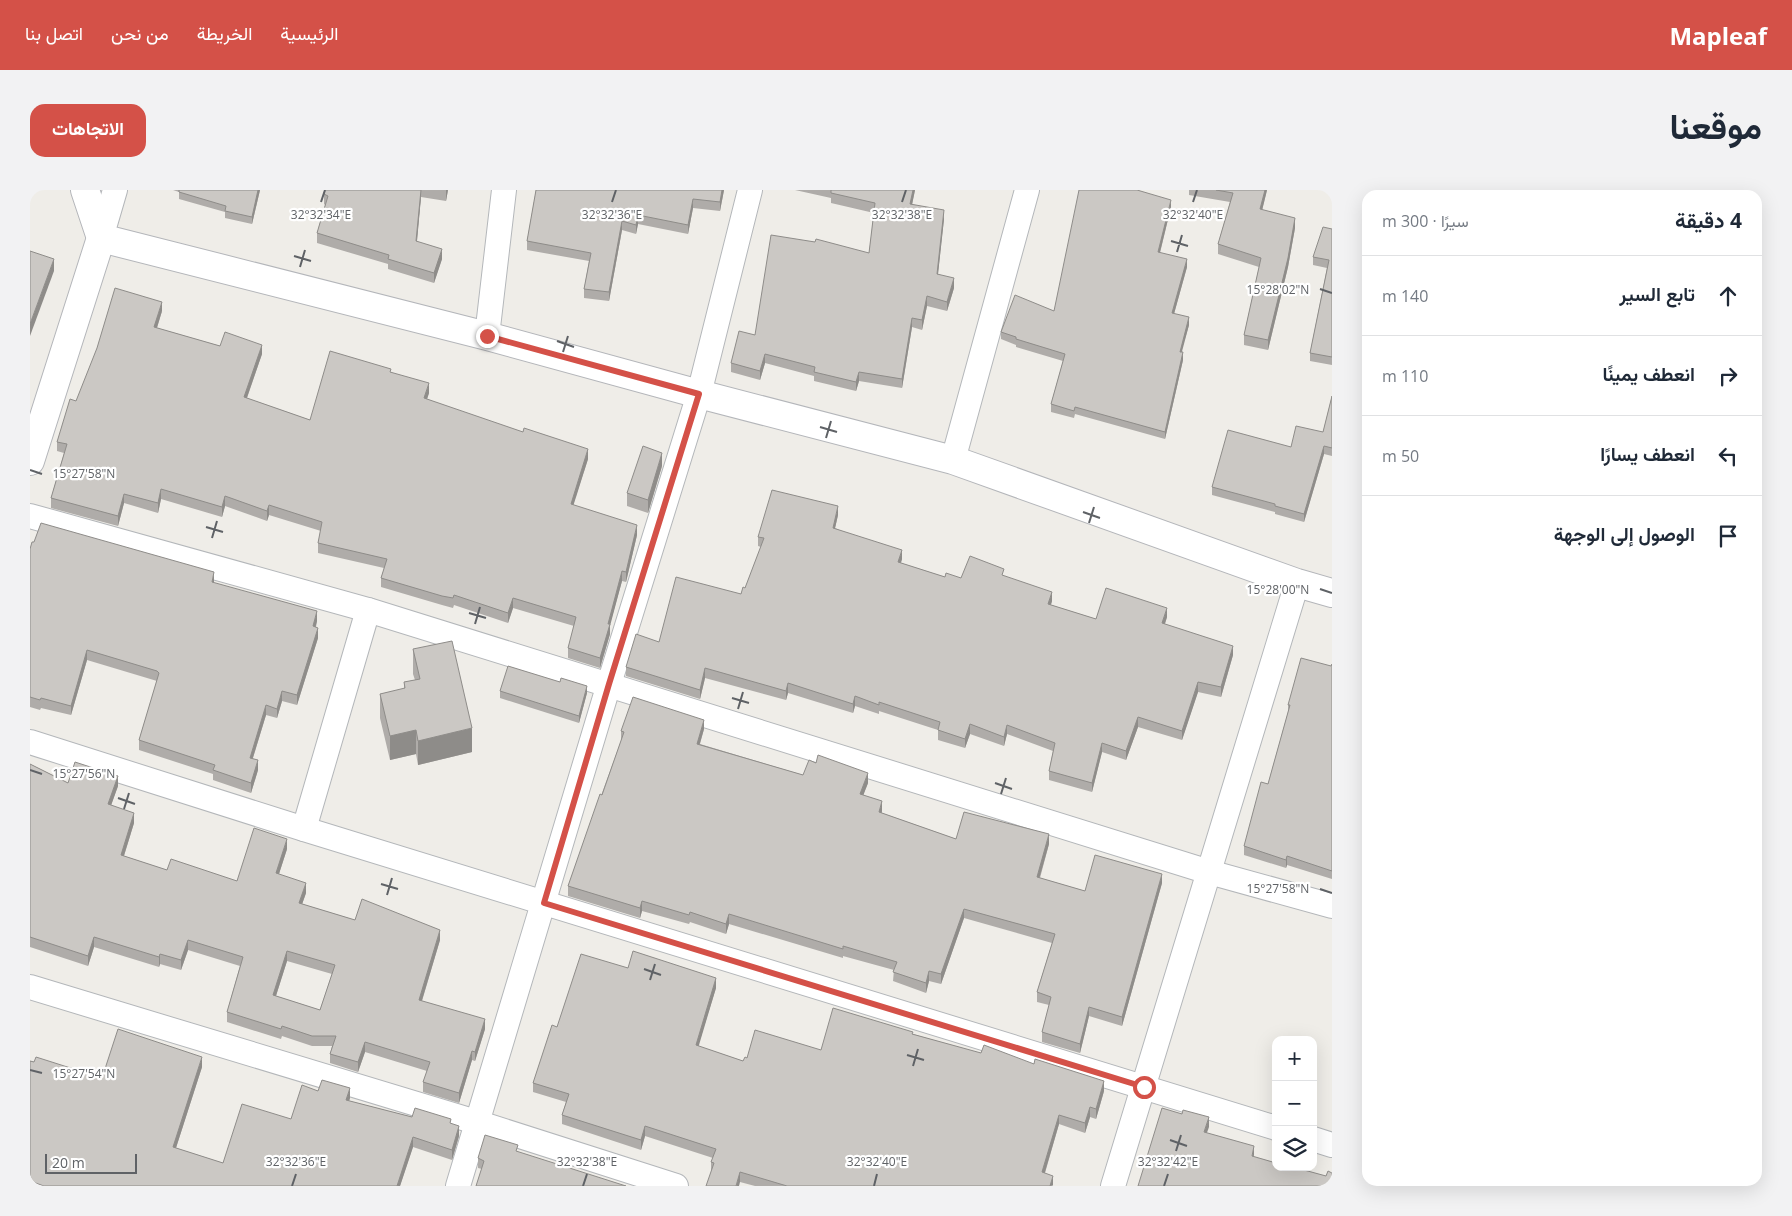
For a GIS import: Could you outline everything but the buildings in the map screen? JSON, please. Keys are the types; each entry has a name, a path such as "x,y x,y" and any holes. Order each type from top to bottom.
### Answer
{"street":[{"path":"85,190 101,238"},
{"path":"30,461 115,190"},
{"path":"487,336 504,190"},
{"path":"458,1186 609,684 699,394 750,190"},
{"path":"953,460 1026,190"},
{"path":"101,238 487,336 699,394 953,460 1297,583 1332,593"},
{"path":"30,516 368,610 1209,872 1332,906"},
{"path":"1113,1186 1297,583"},
{"path":"304,829 368,610"},
{"path":"30,742 304,829 1272,1127"},
{"path":"30,987 476,1122 676,1186"},
{"path":"1317,1140 1332,1145"}],"route":[{"path":"487,336 699,394 609,684 544,903 1144,1087"}]}
